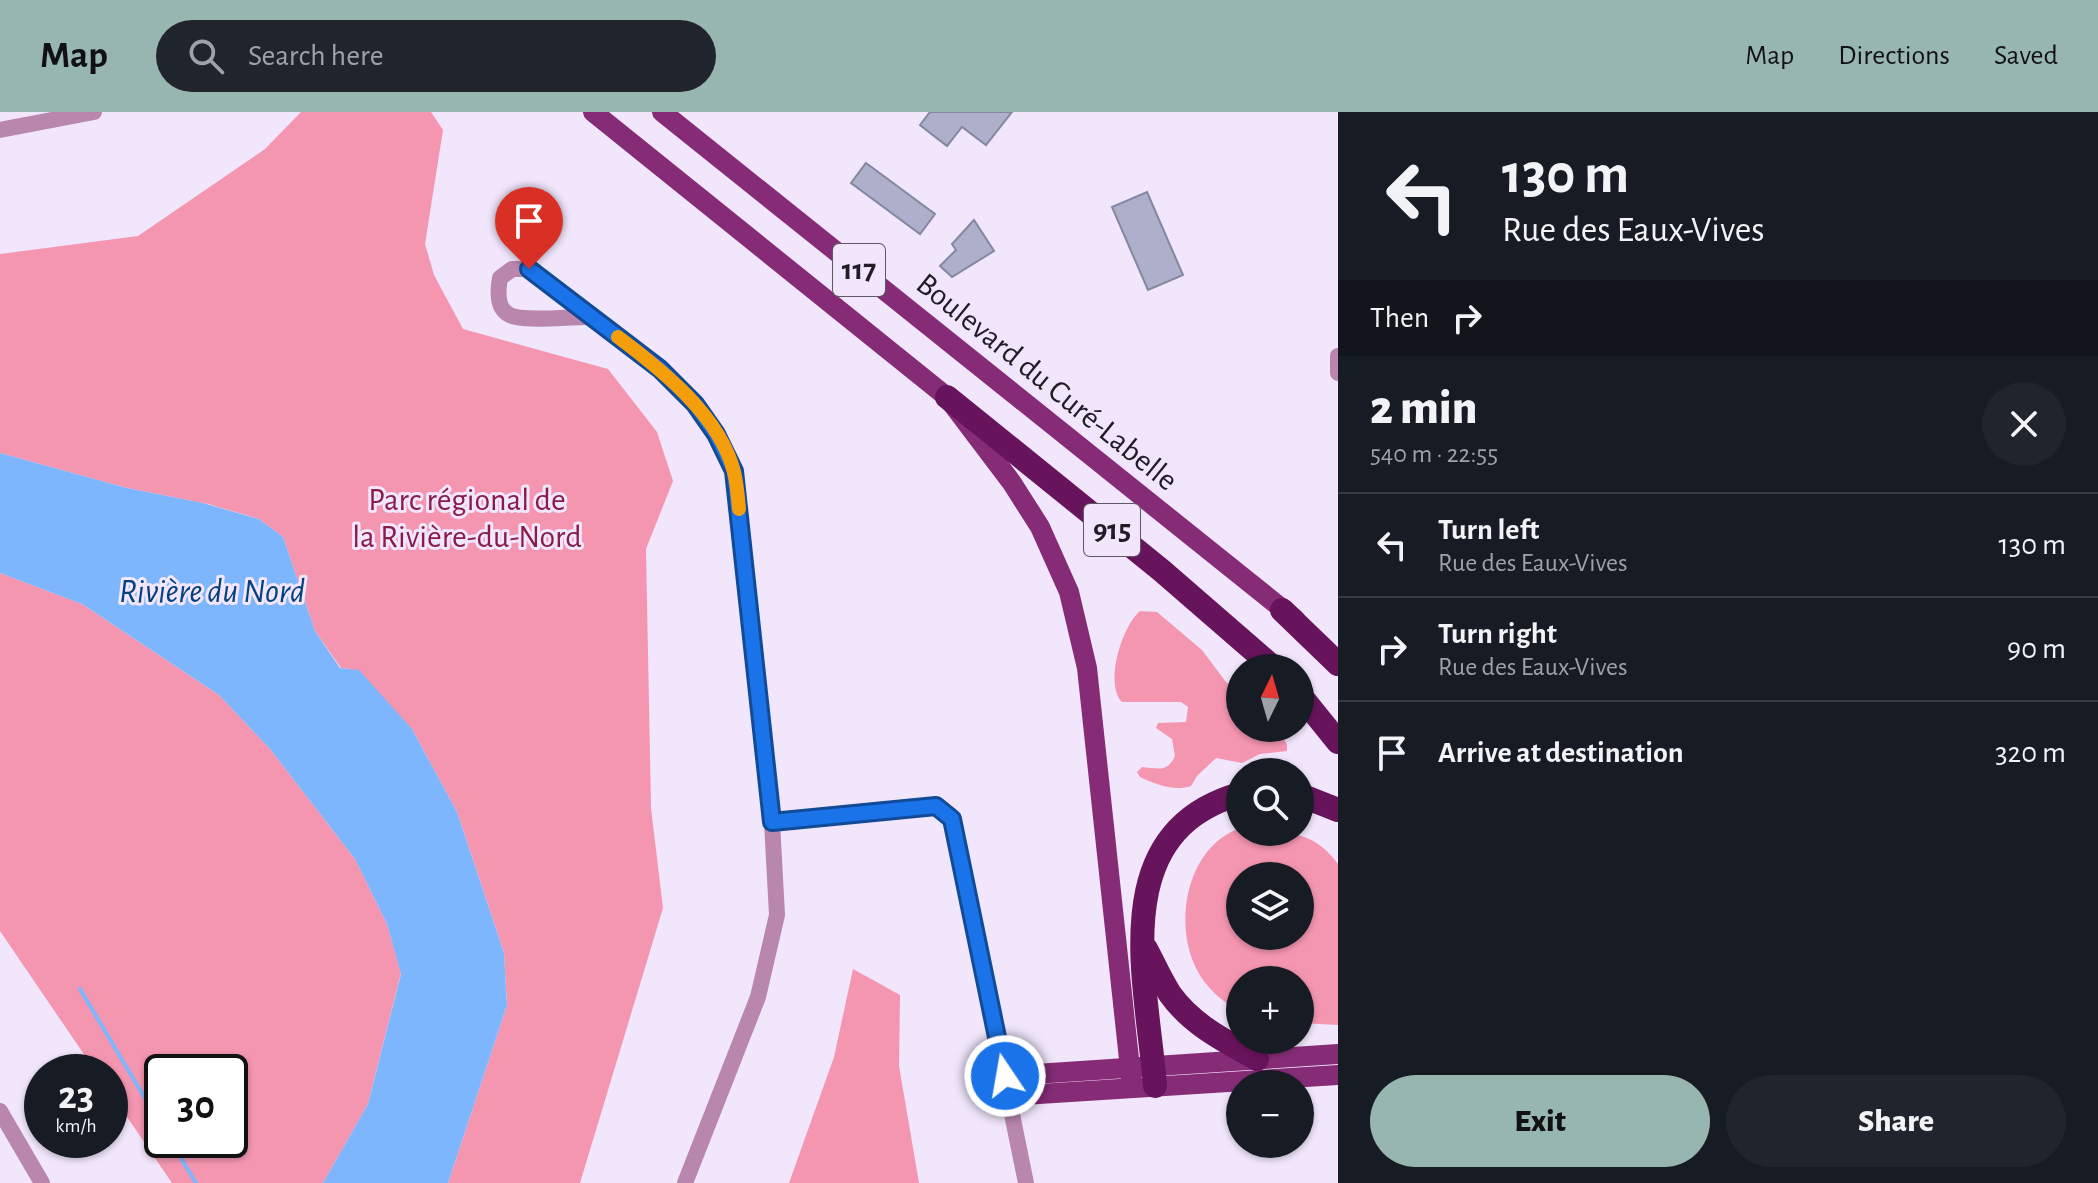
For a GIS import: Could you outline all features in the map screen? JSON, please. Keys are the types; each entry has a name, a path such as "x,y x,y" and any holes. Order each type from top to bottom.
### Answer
{"highway":[{"name":"915","path":"947,397 1171,578 1258,654"},
{"path":"1282,610 1338,664"},
{"path":"1314,712 1338,742"},
{"path":"1143,1076 1142,974 1146,896 1152,869 1164,845 1195,813 1226,798"},
{"path":"1314,801 1338,810"},
{"path":"1144,946 1168,991 1183,1009 1211,1033 1257,1059"}],"main road":[{"name":"117","path":"593,112 947,397"},
{"name":"Boulevard du Curé-Labelle","path":"662,112 1057,426 1282,610 1338,648"},
{"path":"947,397 1026,504 1054,554 1074,609 1090,686 1143,1076"},
{"path":"1143,1076 1257,1059 1338,1054"},
{"path":"1007,1086 1143,1076 1338,1075"}],"street":[{"path":"0,130 61,115 94,112"},
{"path":"591,317 523,318 508,315 497,293 500,278 512,269 529,269 660,369 695,404 716,434 734,471 772,822 777,915 758,997 685,1183"},
{"path":"1338,356 1338,373"},
{"path":"772,822 936,806 952,819 1026,1183"},
{"path":"0,1111 42,1183"}],"green space":[{"name":"Parc régional de la Rivière-du-Nord","path":"301,112 431,112 443,130 425,244 434,275 463,329 608,369 657,432 673,481 646,549 651,808 663,908 580,1183 448,1183 507,1005 504,953 457,812 412,729 351,669 341,668 315,631 283,537 259,519 208,504 127,488 0,453 0,254 138,236 265,149"},
{"path":"0,573 82,604 219,695 270,749 355,859 387,924 401,973 368,1104 323,1183 172,1183 155,1158 248,1158 248,1054 144,1054 144,1142 128,1118 128,1054 84,1054 0,931"},
{"path":"1140,611 1157,612 1202,650 1226,682 1226,742 1286,742 1287,751 1252,758 1216,758 1191,786 1185,788 1165,786 1140,777 1137,772 1142,767 1162,768 1172,761 1175,756 1172,739 1156,728 1158,723 1186,722 1188,707 1181,702 1122,702 1117,694 1115,669 1133,618"},
{"path":"1226,836 1226,846 1314,846 1314,842 1338,864 1338,1025 1314,1024 1314,966 1226,966 1226,1002 1204,981 1189,950 1186,908 1197,869 1208,851"},
{"path":"853,969 900,995 899,1066 919,1183 789,1183 834,1057"}],"water":[{"name":"Rivière du Nord","path":"0,453 127,488 203,503 259,519 283,537 315,631 340,668 359,670 412,729 457,812 504,953 507,1005 448,1183 323,1183 368,1104 401,974 387,924 355,859 270,749 219,695 82,604 0,573"}],"building":[{"path":"930,112 1012,112 986,145 962,127 947,146 920,125"},
{"path":"866,163 935,214 920,234 851,183"},
{"path":"1147,192 1183,275 1148,290 1112,207"},
{"path":"974,220 994,251 952,277 940,266 956,250 952,244"}],"waterway":[{"name":"Rivière du Nord","path":"80,989 144,1097"},
{"name":"Rivière du Nord","path":"181,1158 196,1183"}],"slow traffic":[{"path":"618,337 660,369 695,404 716,434 734,471 739,509"}],"route":[{"path":"529,269 660,369 695,404 716,434 734,471 772,822 936,806 952,819 1005,1076"}]}
